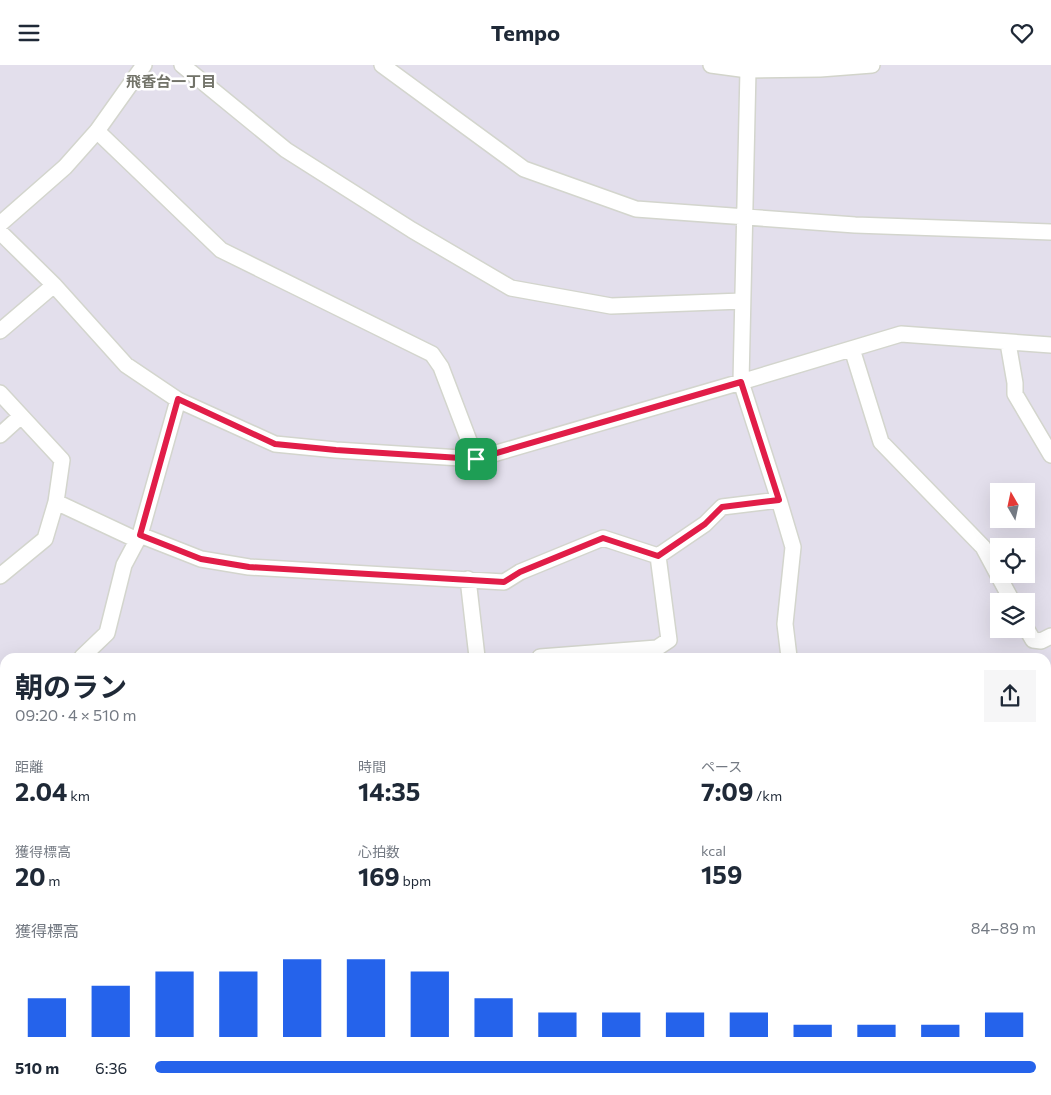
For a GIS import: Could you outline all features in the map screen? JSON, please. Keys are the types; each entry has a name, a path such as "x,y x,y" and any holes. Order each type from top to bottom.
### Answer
{"street":[{"path":"0,224 65,167 98,131 144,65"},
{"path":"182,65 286,150 412,230 511,288 611,306 742,301"},
{"path":"382,65 524,169 636,209 855,225 1051,232"},
{"path":"711,65 748,70 820,69 872,65"},
{"path":"748,70 741,382 793,547 785,624 789,653"},
{"path":"98,131 221,250 432,354 442,367 476,459"},
{"path":"0,232 54,285 126,365 178,399 275,444 476,459 901,334 1051,345"},
{"path":"0,331 54,285"},
{"path":"1008,343 1015,383 1015,395 1051,455"},
{"path":"852,349 881,442 983,547 1008,593"},
{"path":"0,393 62,460 56,502 45,539 0,576"},
{"path":"86,653 107,633 124,565 139,538 178,399"},
{"path":"0,435 21,416"},
{"path":"658,556 705,524 722,507 779,500"},
{"path":"56,502 139,538 201,559 249,567 504,582 520,572 603,538 658,556"},
{"path":"592,653 657,648 669,640 658,556"},
{"path":"468,579 477,653"},
{"path":"1032,638 1033,640 1041,641 1051,636"}],"district":[{"name":"飛香台一丁目","path":"171,82"}],"route":[{"path":"741,382 779,500 722,507 705,524 658,556 603,538 520,572 504,582 249,567 201,559 140,535 178,399 275,444 476,459 741,382"}]}
